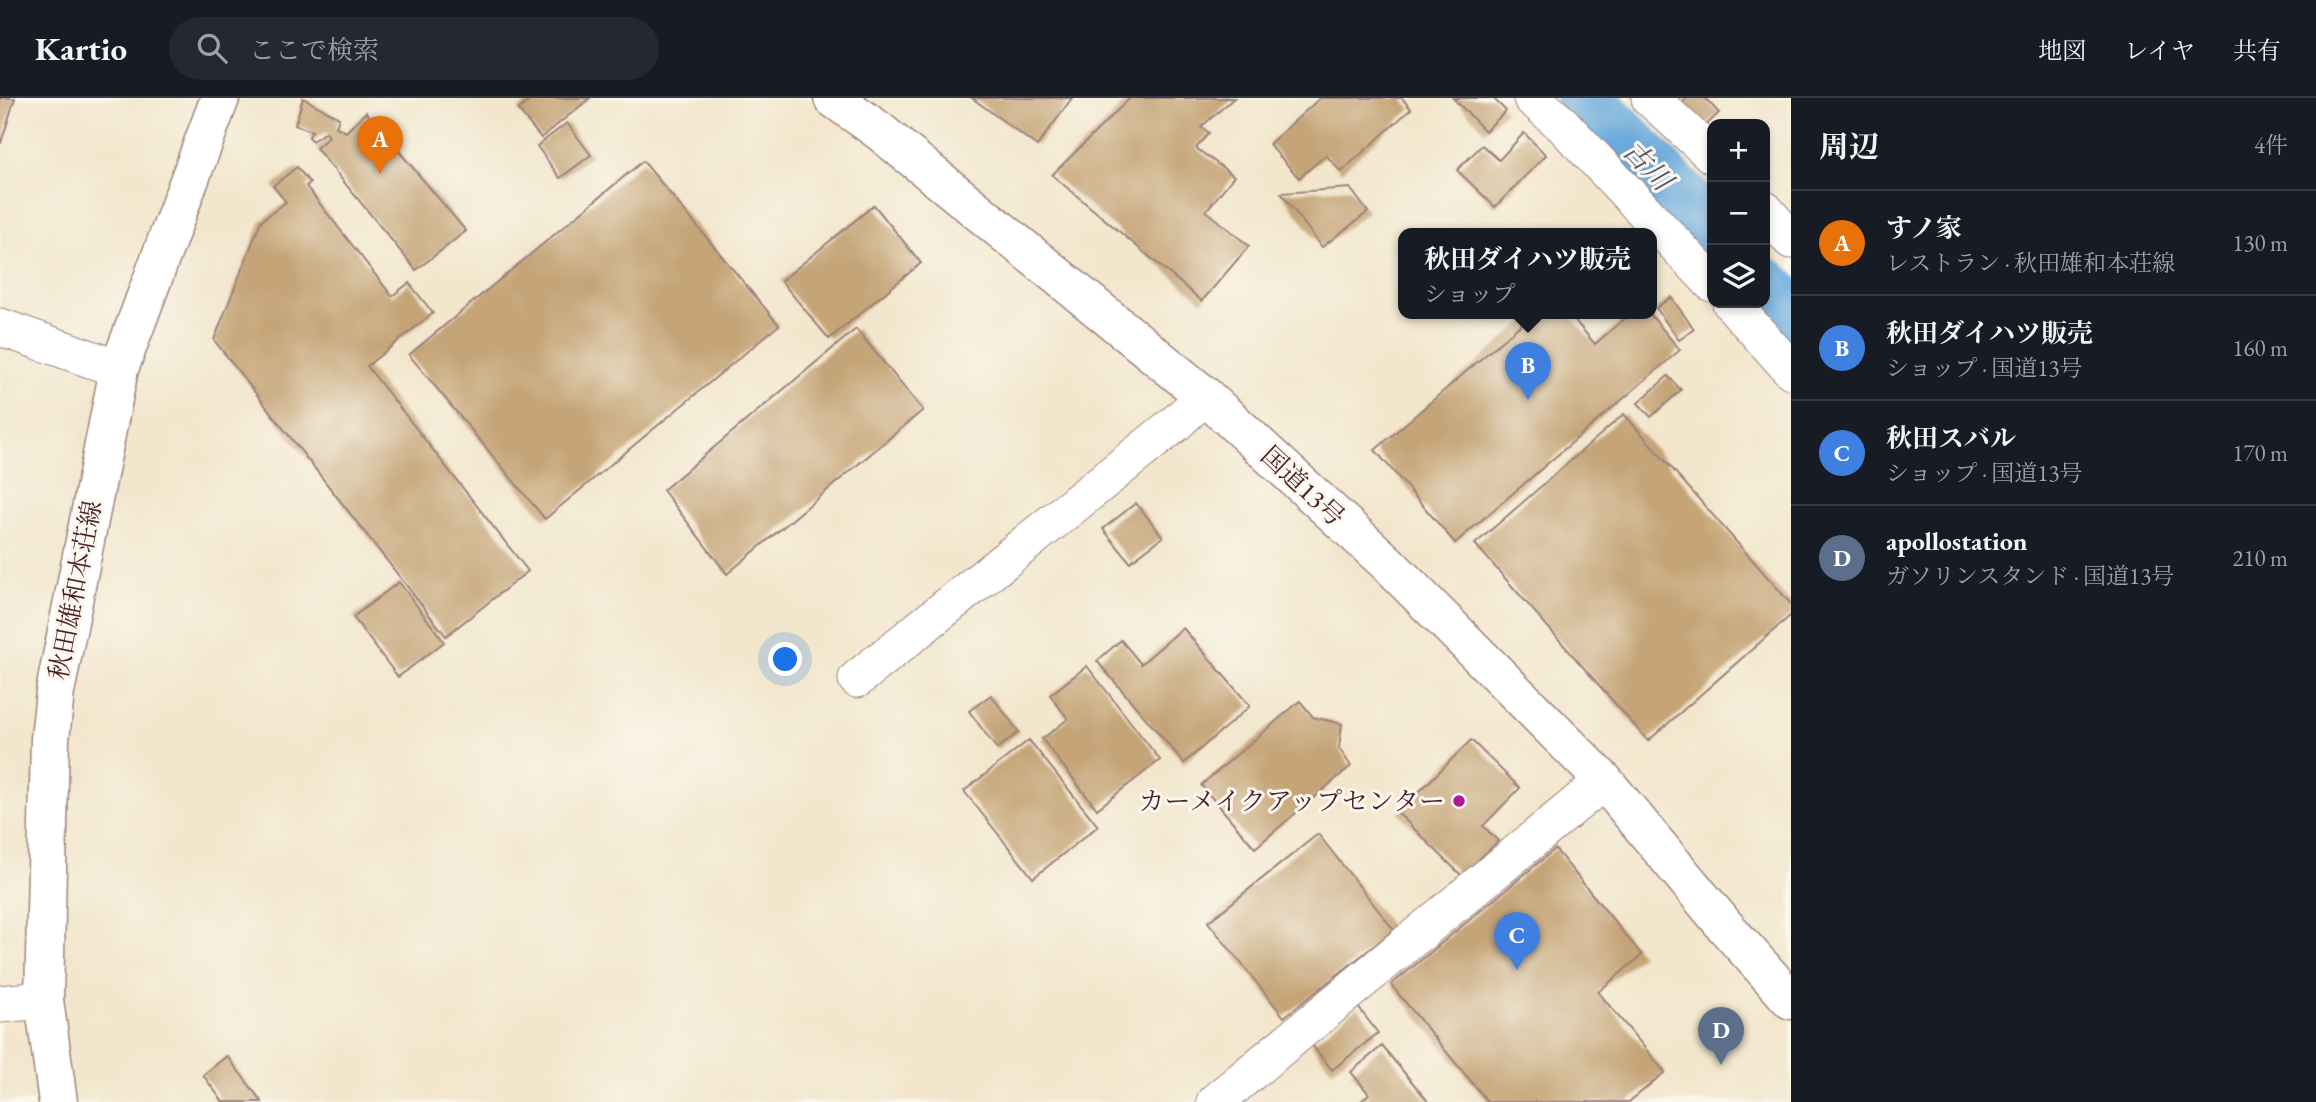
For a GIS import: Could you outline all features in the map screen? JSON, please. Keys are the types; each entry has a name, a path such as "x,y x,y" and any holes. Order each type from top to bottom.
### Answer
{"main road":[{"name":"秋田雄和本荘線","path":"58,1102 44,1000 50,739 55,692 119,369 220,98"},
{"name":"国道13号","path":"833,98 878,130 1205,396 1386,562 1604,781 1725,926 1791,1000"},
{"name":"国道13号","path":"1725,926 1791,1027"}],"street":[{"path":"1532,98 1562,124 1707,278"},
{"path":"1650,98 1707,150"},
{"path":"1770,216 1791,240"},
{"path":"1735,308 1791,370"},
{"path":"0,327 119,369"},
{"path":"857,679 1165,432 1205,396"},
{"path":"1215,1102 1604,781"},
{"path":"0,1004 44,1000"}],"building":[{"path":"0,98 15,98 1,143 0,143"},
{"path":"303,98 339,118 336,127 346,132 366,112 466,231 416,270 316,148 329,137 326,132 312,141 309,137 312,131 295,125"},
{"path":"533,98 590,98 541,138 518,110"},
{"path":"972,98 1072,98 1037,146"},
{"path":"1130,98 1234,98 1201,127 1209,133 1196,148 1234,176 1206,211 1249,246 1202,301 1052,175"},
{"path":"1320,98 1402,98 1411,109 1341,172 1326,155 1299,178 1269,144"},
{"path":"1453,98 1493,98 1506,111 1485,131"},
{"path":"1687,98 1705,98 1719,113 1713,119 1707,119 1707,124 1701,130 1679,106"},
{"path":"567,123 591,155 560,178 537,146"},
{"path":"1524,133 1546,155 1495,207 1457,170 1482,145 1499,160"},
{"path":"643,161 779,325 545,519 409,355"},
{"path":"297,167 310,183 306,186 392,296 409,283 433,313 367,366 528,571 446,636 214,340 261,221 286,202 273,186"},
{"path":"1350,188 1368,212 1322,247 1281,193"},
{"path":"874,205 921,263 829,339 781,281"},
{"path":"1671,297 1694,329 1679,340 1657,307"},
{"path":"1527,319 1573,319 1595,344 1624,319 1654,319 1680,350 1455,543 1375,450"},
{"path":"856,329 923,410 727,574 663,490"},
{"path":"1668,376 1681,390 1651,417 1638,403"},
{"path":"1624,414 1791,604 1791,615 1648,741 1475,544"},
{"path":"1136,503 1163,537 1130,562 1103,529"},
{"path":"399,582 444,642 398,677 353,617"},
{"path":"1183,628 1250,706 1184,763 1097,661 1121,640 1141,664"},
{"path":"1087,666 1160,760 1097,809 1042,739 1068,719 1050,695"},
{"path":"991,695 1019,732 997,749 969,711"},
{"path":"1300,701 1313,717 1342,724 1339,748 1351,766 1255,848 1201,785"},
{"path":"1029,740 1098,826 1033,878 964,791"},
{"name":"カーメイクアップセンター","path":"1471,740 1520,788 1483,826 1498,841 1462,876 1398,813"},
{"path":"1318,834 1394,930 1284,1017 1208,922"},
{"path":"1555,849 1642,955 1598,992 1665,1072 1629,1102 1488,1102 1391,985"},
{"path":"1358,1007 1378,1033 1332,1070 1311,1044"},
{"path":"1382,1046 1426,1102 1360,1102 1369,1094 1351,1072"},
{"path":"227,1056 262,1102 223,1102 203,1075"}],"waterway":[{"name":"古川","path":"1584,98 1707,226"},
{"name":"古川","path":"1770,291 1791,313"}],"place":[{"name":"すノ家","path":"380,174"},
{"name":"秋田ダイハツ販売","path":"1528,400"},
{"name":"カーメイクアップセンター","path":"1459,801"},
{"name":"秋田スバル","path":"1517,970"},
{"name":"apollostation","path":"1721,1065"}]}
